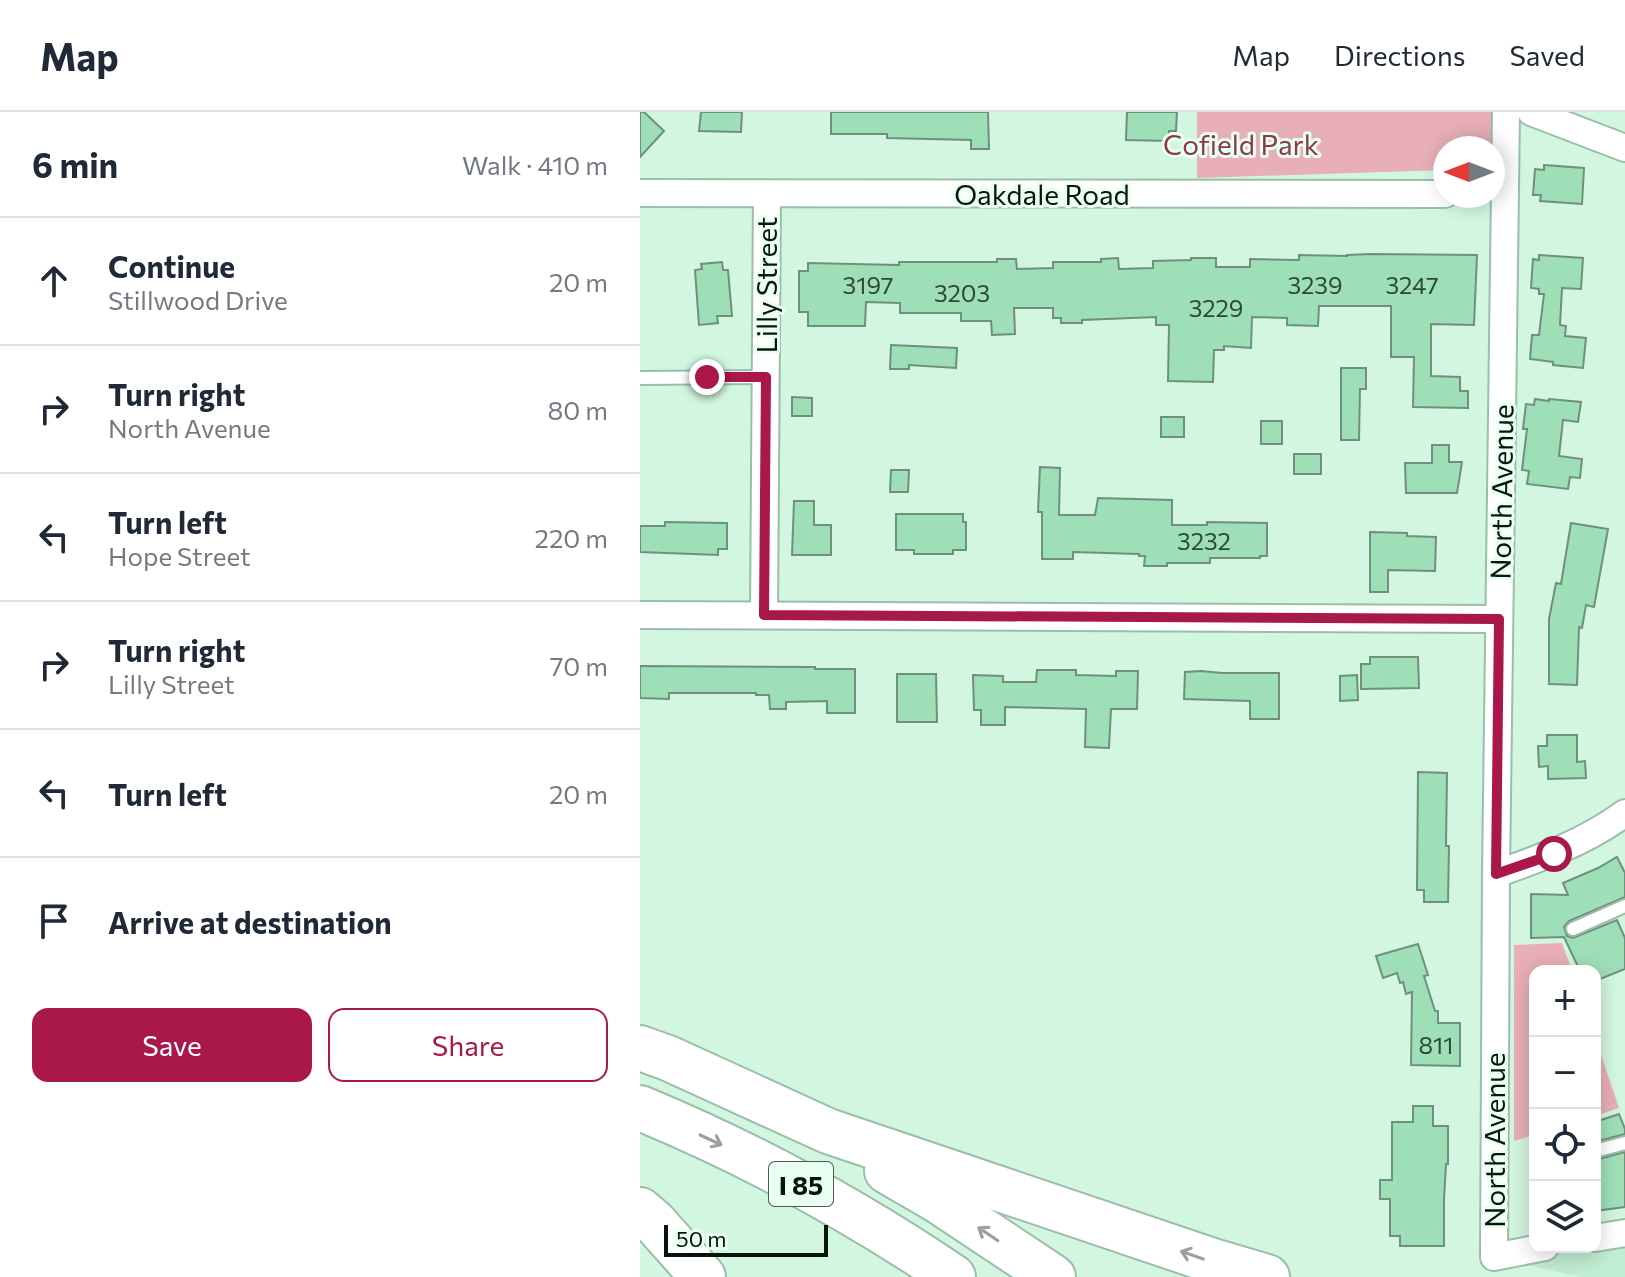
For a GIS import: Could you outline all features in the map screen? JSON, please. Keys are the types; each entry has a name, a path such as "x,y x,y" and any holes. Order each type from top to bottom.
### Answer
{"highway":[{"name":"I 85","path":"640,1048 828,1131 1053,1277"},
{"name":"I 85","path":"640,1108 793,1179 953,1277"},
{"path":"828,1131 1267,1277"},
{"path":"640,1210 703,1277"}],"street":[{"name":"North Avenue","path":"1504,136 1506,112"},
{"path":"1531,112 1625,148"},
{"name":"Oakdale Road","path":"640,193 1433,194"},
{"name":"Lilly Street","path":"764,615 767,194"},
{"name":"North Avenue","path":"1499,208 1494,1257 1529,1250"},
{"path":"640,615 1499,619"},
{"path":"1496,874 1622,825"},
{"path":"1601,1237 1625,1233"}],"lane":[{"path":"640,378 766,377"},
{"path":"1573,929 1625,906"},
{"path":"1601,1149 1625,1143"}],"shaded area":[{"path":"1625,1233 1625,1277 1581,1277 1494,1257 1529,1250 1529,1253 1601,1253 1601,1244"}],"green space":[{"name":"Cofield Park","path":"1197,112 1500,112 1495,136 1433,136 1433,170 1197,178"},
{"path":"1562,943 1570,965 1529,965 1529,1137 1514,1141 1514,945"},
{"path":"1601,1055 1619,1108 1601,1114"}],"building":[{"path":"640,112 644,112 664,131 640,157"},
{"path":"701,112 742,112 741,132 699,131"},
{"path":"831,112 988,112 989,149 971,149 971,140 831,134"},
{"path":"1127,112 1177,112 1176,131 1169,131 1169,141 1126,140"},
{"path":"1544,165 1584,168 1582,204 1540,201 1541,195 1533,195 1535,169 1544,170"},
{"path":"1299,255 1477,255 1474,325 1431,324 1431,376 1460,377 1460,391 1468,391 1468,408 1413,407 1414,357 1391,357 1391,306 1319,306 1318,326 1287,325 1287,318 1252,317 1251,348 1224,346 1224,350 1214,350 1213,382 1168,381 1169,325 1156,325 1156,317 1061,323 1061,318 1053,318 1053,308 1014,308 1015,334 992,335 991,321 961,321 961,313 900,313 900,303 866,302 865,326 808,326 808,312 799,312 799,271 808,271 808,263 899,265 899,262 997,262 997,259 1016,259 1017,269 1053,268 1053,262 1101,262 1101,259 1118,258 1119,269 1153,268 1153,261 1216,258 1216,267 1250,267 1250,259 1299,260"},
{"path":"1539,255 1583,258 1581,289 1562,288 1560,325 1566,326 1565,336 1586,338 1583,368 1530,359 1532,335 1539,335 1544,294 1539,294 1539,289 1531,288 1533,259 1539,260"},
{"path":"722,262 723,270 728,270 732,316 717,316 718,323 699,325 695,270 702,269 701,264"},
{"path":"891,345 957,348 956,368 909,365 909,369 890,369"},
{"path":"1341,368 1366,368 1366,389 1360,389 1359,440 1341,440"},
{"path":"792,397 812,398 812,416 792,416"},
{"path":"1535,399 1581,402 1578,422 1563,420 1559,456 1582,459 1580,478 1570,477 1568,489 1527,484 1529,471 1522,470 1527,429 1523,429 1526,404 1534,405"},
{"path":"1161,417 1184,417 1184,437 1161,437"},
{"path":"1261,421 1282,421 1282,444 1261,444"},
{"path":"1432,445 1449,445 1449,462 1462,462 1457,493 1406,493 1405,463 1432,463"},
{"path":"1294,454 1321,454 1321,474 1294,474"},
{"path":"1040,467 1060,468 1059,515 1095,515 1098,498 1172,500 1172,525 1267,523 1267,556 1210,558 1210,563 1167,563 1167,566 1144,566 1145,556 1139,554 1073,552 1073,559 1042,559 1042,512 1038,512"},
{"path":"891,470 909,470 908,492 890,492"},
{"path":"794,501 814,501 814,525 831,525 831,555 792,555"},
{"path":"896,514 963,514 966,550 953,550 953,554 914,554 914,550 896,550"},
{"path":"665,522 727,523 727,549 718,549 718,555 640,552 640,526 665,526"},
{"path":"1571,523 1608,529 1594,607 1586,605 1582,628 1579,627 1577,685 1549,684 1549,619 1556,583 1561,584"},
{"path":"1370,532 1436,537 1435,571 1388,570 1388,592 1370,592"},
{"path":"1370,657 1418,657 1419,688 1361,689 1361,664 1370,664"},
{"path":"640,666 855,669 855,713 827,713 827,701 786,702 786,709 770,709 769,695 756,693 669,693 669,699 640,698"},
{"path":"1037,670 1076,670 1076,675 1116,676 1116,671 1138,671 1137,709 1111,709 1109,748 1085,747 1086,709 1005,707 1005,725 981,725 981,710 974,710 973,675 1003,676 1003,682 1036,682"},
{"path":"1185,672 1279,673 1279,719 1250,719 1250,701 1184,699"},
{"path":"897,674 936,674 937,722 897,722"},
{"path":"1357,675 1358,700 1340,701 1340,676"},
{"path":"1547,735 1577,735 1577,762 1585,761 1586,778 1548,779 1548,766 1539,767 1538,746 1547,746"},
{"path":"1418,772 1447,773 1448,902 1424,902 1424,890 1417,890"},
{"path":"1617,857 1625,873 1625,897 1569,921 1564,927 1567,936 1573,938 1617,920 1625,938 1625,969 1601,979 1601,965 1577,965 1564,937 1531,938 1531,894 1568,895 1563,883"},
{"path":"1418,944 1428,975 1424,976 1435,1011 1438,1011 1438,1023 1460,1023 1460,1066 1411,1065 1412,992 1406,994 1397,973 1383,978 1376,956"},
{"path":"1413,1106 1433,1106 1433,1126 1448,1126 1444,1246 1400,1246 1400,1236 1390,1236 1390,1199 1380,1199 1380,1180 1392,1180 1392,1122 1413,1122"},
{"path":"1619,1114 1625,1134 1601,1140 1601,1120"},
{"path":"1625,1152 1625,1207 1601,1210 1601,1158"}],"route":[{"path":"707,377 766,377 764,615 1499,619 1496,874 1554,854"}]}
